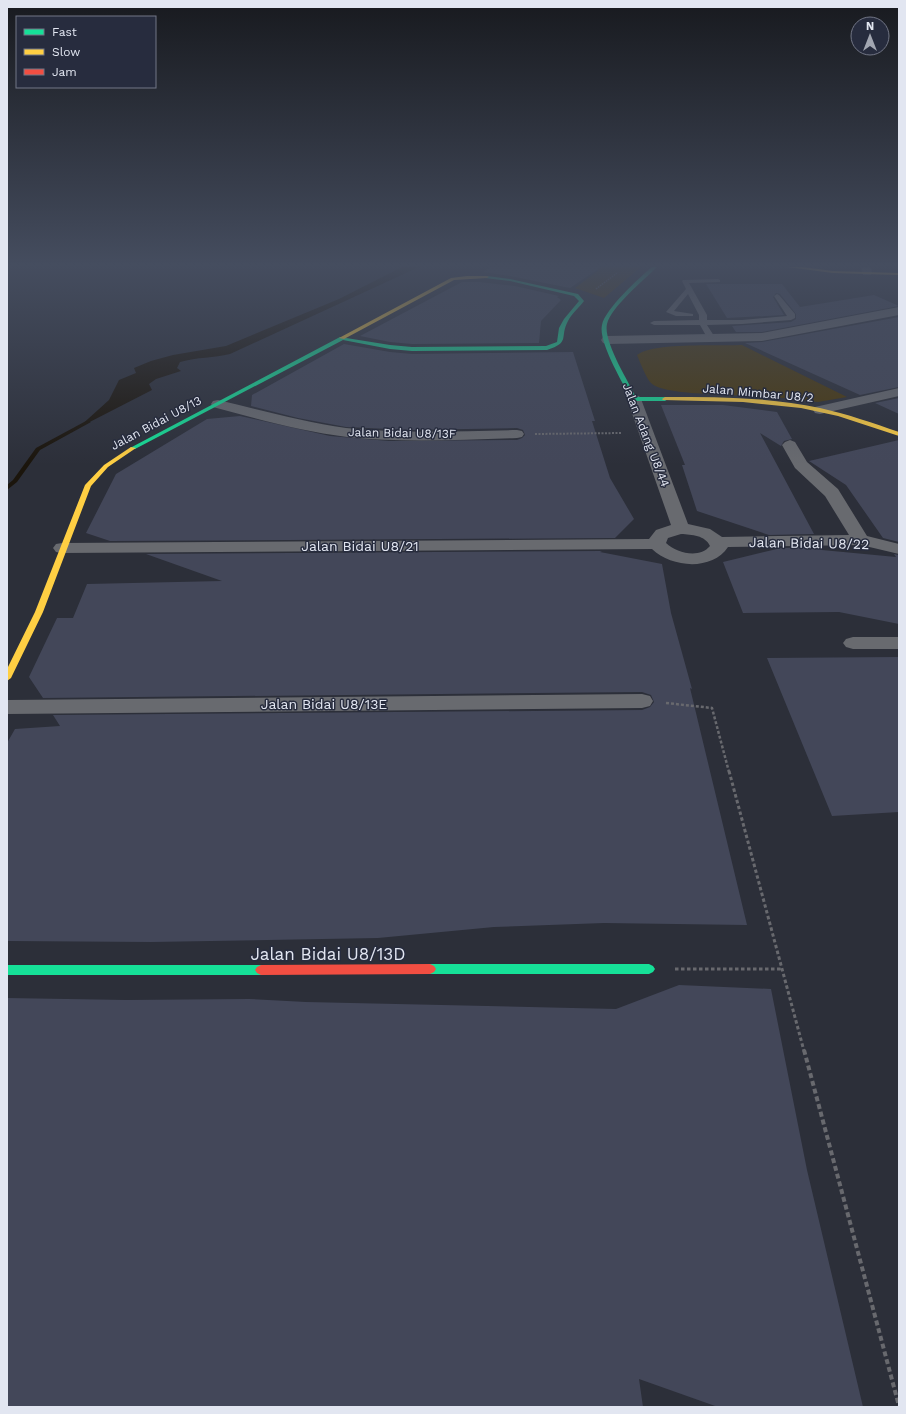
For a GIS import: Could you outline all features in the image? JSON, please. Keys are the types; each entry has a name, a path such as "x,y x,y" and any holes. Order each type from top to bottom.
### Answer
{"street":[{"name":"Jalan Bidai U8/13","path":"7,678 39,612 62,548 88,485 100,469 127,451 351,333"},
{"path":"342,338 390,347 412,349 547,348 559,344 562,333"},
{"name":"Jalan Adang U8/44","path":"605,333 634,399 681,529"},
{"path":"607,340 712,339 767,336 783,333"},
{"path":"820,410 899,392"},
{"name":"Jalan Mimbar U8/2","path":"634,399 747,402 820,410 899,434"},
{"name":"Jalan Bidai U8/13F","path":"218,404 297,424 347,433 394,435 517,434"},
{"path":"790,445 801,465 832,493 861,540"},
{"path":"681,529 700,531 708,534 718,542 719,547 716,551 704,557 695,558 675,556 667,553 658,544 657,540 660,535 665,532 681,529"},
{"name":"Jalan Bidai U8/22","path":"718,542 861,540 899,549"},
{"name":"Jalan Bidai U8/21","path":"62,548 658,544"},
{"path":"853,643 899,644"},
{"name":"Jalan Bidai U8/13E","path":"7,706 642,701"},
{"name":"Jalan Bidai U8/13D","path":"7,970 649,969"}],"lane":[{"path":"709,333 712,339"}],"path":[{"path":"517,434 647,433"},
{"path":"642,701 712,708 899,1406"},
{"path":"649,969 782,969"}],"shaded area":[{"path":"257,333 276,333 230,354 180,362 177,368 181,371 156,379 149,384 152,390 78,428 109,400 119,380 136,373 134,368 151,361 173,355 226,346"},
{"path":"742,345 847,397 818,402 784,398 691,393 670,390 654,385 649,381 637,355 645,351 671,346"}],"building":[{"path":"366,333 540,333 539,343 412,344 390,342 360,336"},
{"path":"811,333 899,333 899,387 860,395 745,343 762,342"},
{"path":"344,344 390,352 412,354 573,352 595,421 592,421 610,478 634,519 615,538 110,541 86,533 116,474 207,419 240,416 330,436 389,441 517,440 525,435 523,430 517,428 410,430 346,427 298,418 251,406 252,395"},
{"path":"899,398 899,414 875,403"},
{"path":"661,405 723,405 777,412 792,439 784,441 781,446 760,433 814,534 769,535 697,511 682,465 685,465"},
{"path":"899,440 899,542 883,538 846,485 809,461"},
{"path":"821,547 822,550 896,557 894,554 899,555 899,624 839,612 743,613 723,562 781,548"},
{"path":"602,551 600,552 662,564 671,613 692,689 690,688 747,925 604,923 494,927 378,938 151,942 7,941 7,743 15,729 60,726 53,715 642,710 650,707 654,702 651,695 642,692 43,698 29,677 57,618 73,618 87,584 222,581 146,554"},
{"path":"899,657 899,812 832,816 767,658"},
{"path":"679,985 771,989 807,1170 863,1407 718,1407 639,1379 643,1407 7,1407 7,998 126,1000 249,999 306,1002 616,1009"}],"waterway":[{"path":"7,488 15,481 38,449 88,422"}],"traffic: fast":[{"path":"342,338 390,347 412,349 547,348 559,343 562,333"},
{"path":"604,333 610,351 634,399 665,399"},
{"path":"133,448 342,338"},
{"path":"430,969 649,969"},
{"path":"7,970 261,970"}],"traffic: slow":[{"path":"342,338 351,333"},
{"path":"665,399 743,400 801,406 840,415 899,434"},
{"path":"7,678 39,612 88,485 106,466 133,448"}],"traffic: jam":[{"path":"261,970 430,969"}]}
